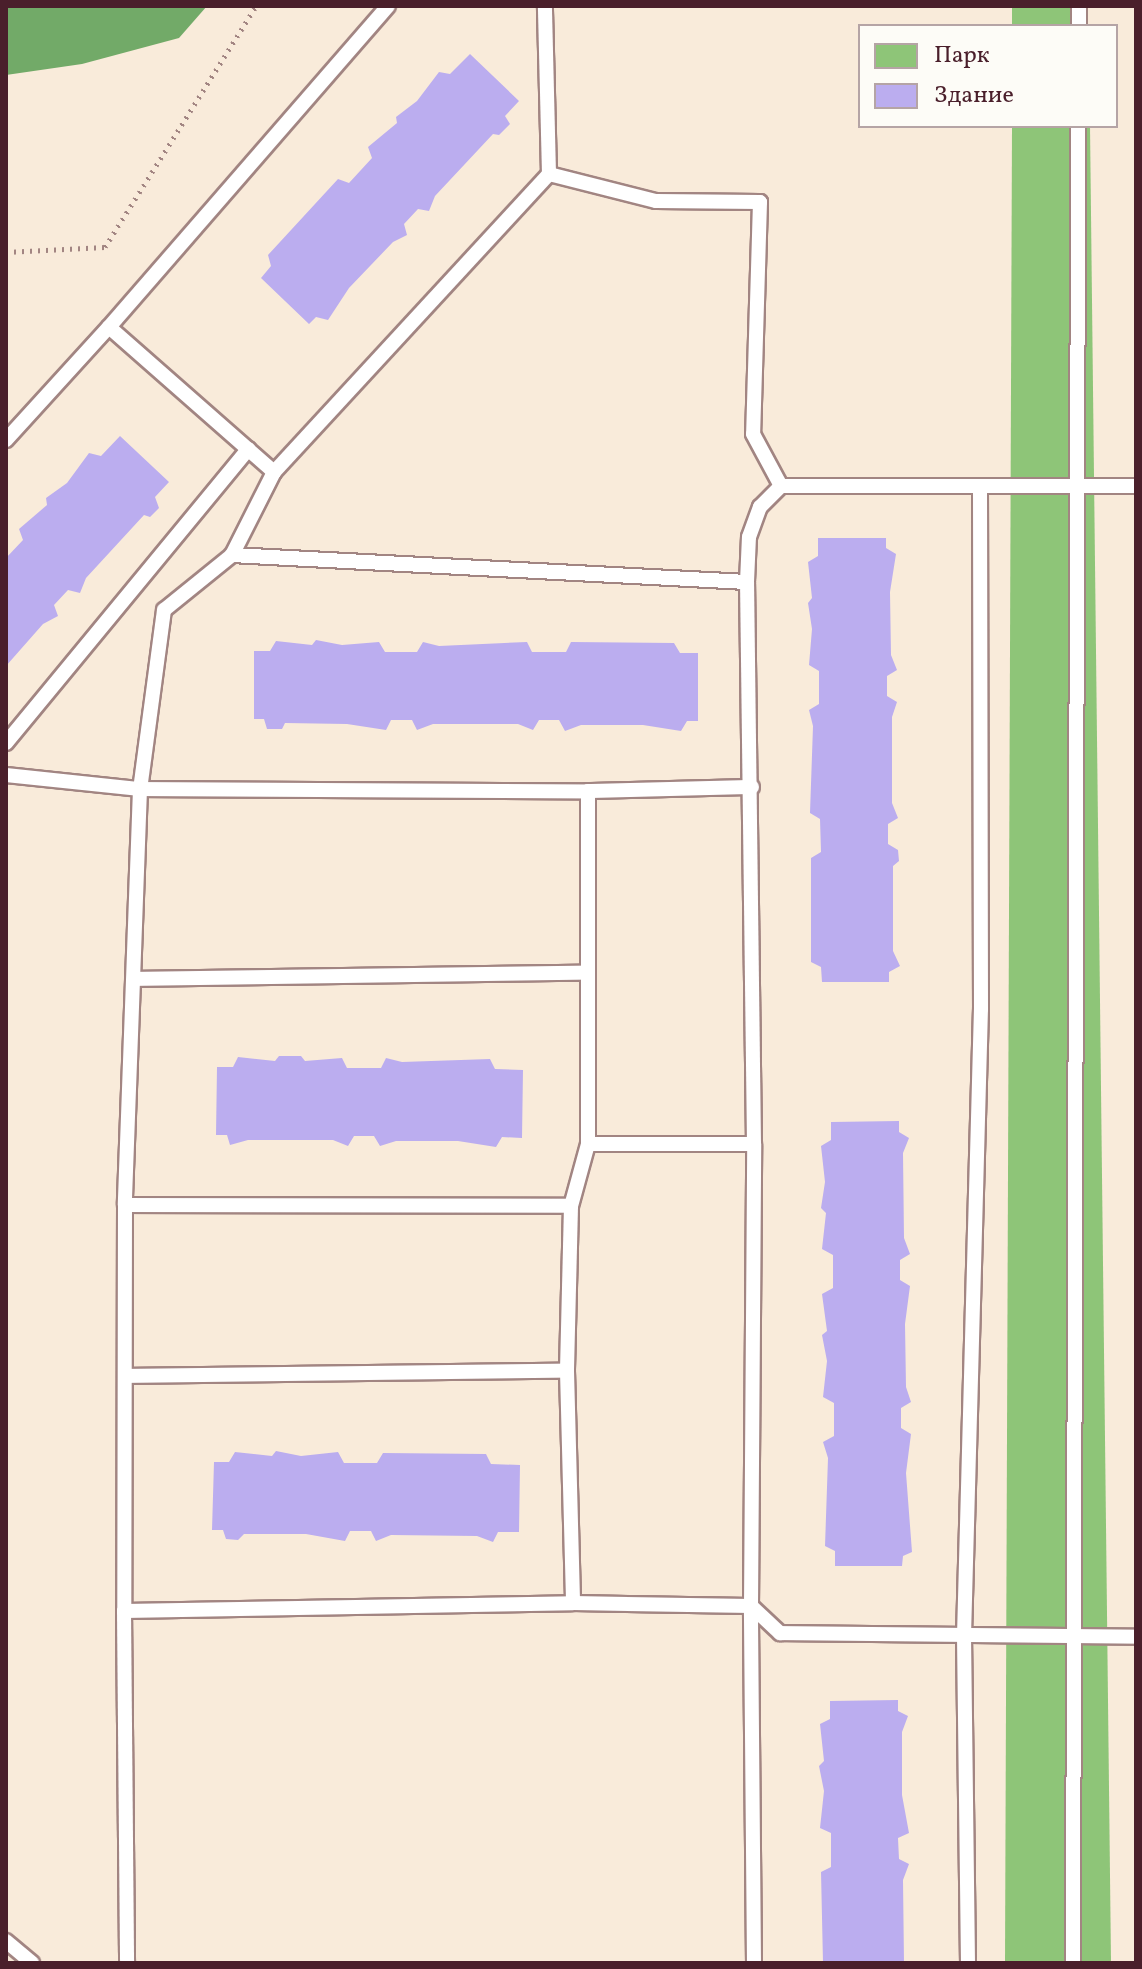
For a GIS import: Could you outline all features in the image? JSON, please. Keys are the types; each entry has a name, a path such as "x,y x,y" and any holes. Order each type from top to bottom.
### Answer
{"lane":[{"path":"6,440 109,327 388,6"},
{"path":"127,1963 125,1205 140,789 164,610 232,555 274,472 549,174 545,6"},
{"path":"1073,1963 1078,128"},
{"path":"549,174 656,201 760,202 753,434 781,486"},
{"path":"109,327 274,472"},
{"path":"6,743 248,449"},
{"path":"754,1963 751,1606 754,1144 752,787 747,582 753,527 760,507 781,486 1136,486"},
{"path":"968,1963 964,1636 981,1009 980,486"},
{"path":"232,555 747,582"},
{"path":"6,775 140,789 588,791 752,787"},
{"path":"573,1603 567,1371 571,1206 588,1144 588,791"},
{"path":"135,979 586,973"},
{"path":"588,1144 754,1144"},
{"path":"125,1205 571,1206"},
{"path":"127,1376 567,1371"},
{"path":"124,1611 573,1603 751,1606 780,1633 1136,1637"},
{"path":"6,1941 32,1963"}],"path":[{"path":"6,252 105,247 256,6"}],"green space":[{"path":"6,6 207,6 179,38 82,64 6,75"},
{"path":"1012,6 1088,6 1088,24 1012,24"},
{"path":"1012,128 1090,128 1111,1963 1005,1963"}],"building":[{"path":"470,54 519,101 505,116 510,124 499,135 493,134 435,196 429,211 418,209 404,224 407,235 393,242 349,288 328,320 316,317 309,324 261,278 271,266 268,255 338,179 349,183 372,158 368,147 397,123 396,117 417,101 439,72 450,74"},
{"path":"120,436 169,482 155,497 159,508 150,517 144,515 86,578 80,593 68,590 54,605 58,616 43,624 6,666 6,558 23,540 19,529 47,505 46,498 67,483 89,453 101,456"},
{"path":"818,538 886,538 886,548 896,554 890,592 891,655 897,670 887,676 887,696 897,702 892,717 892,803 898,818 888,824 888,844 898,850 899,861 893,866 893,951 900,966 889,972 889,982 822,982 821,967 811,962 811,858 821,852 820,819 810,813 813,726 809,710 819,704 819,671 809,665 812,629 808,603 812,598 808,562 818,556"},
{"path":"316,640 342,645 379,642 385,652 417,652 423,642 439,646 527,642 532,652 566,652 571,642 674,643 680,653 698,653 698,721 687,721 681,731 643,725 581,725 565,731 559,720 539,720 533,730 518,724 433,724 417,730 412,720 391,720 386,730 347,724 285,723 282,729 267,729 264,719 254,719 254,651 270,651 276,641 312,645"},
{"path":"279,1056 301,1056 305,1061 342,1058 347,1068 381,1068 386,1058 402,1062 490,1059 495,1069 523,1070 522,1138 502,1137 496,1147 458,1141 396,1141 380,1146 374,1136 354,1136 348,1146 333,1140 248,1140 230,1145 227,1135 216,1135 217,1067 233,1067 238,1057 275,1061"},
{"path":"899,1121 899,1132 909,1138 903,1153 904,1238 910,1254 900,1260 900,1280 910,1286 905,1324 906,1387 911,1402 901,1408 901,1428 911,1434 906,1473 912,1552 903,1556 902,1566 835,1566 835,1551 825,1546 828,1458 823,1442 834,1436 834,1403 823,1397 827,1361 822,1335 827,1331 822,1294 833,1288 833,1255 822,1249 826,1213 821,1208 825,1182 821,1146 831,1140 831,1122"},
{"path":"276,1451 301,1456 338,1452 344,1463 377,1463 383,1453 486,1454 491,1464 520,1465 519,1532 498,1532 493,1542 477,1536 391,1535 376,1541 371,1531 350,1531 345,1541 306,1534 244,1534 238,1540 226,1539 223,1530 212,1530 214,1462 229,1462 235,1452 272,1456"},
{"path":"898,1700 898,1711 908,1716 902,1732 902,1795 909,1833 898,1838 899,1859 909,1864 903,1880 904,1963 823,1963 821,1872 831,1867 831,1833 820,1828 824,1791 819,1766 824,1761 820,1724 830,1719 830,1701"}]}
